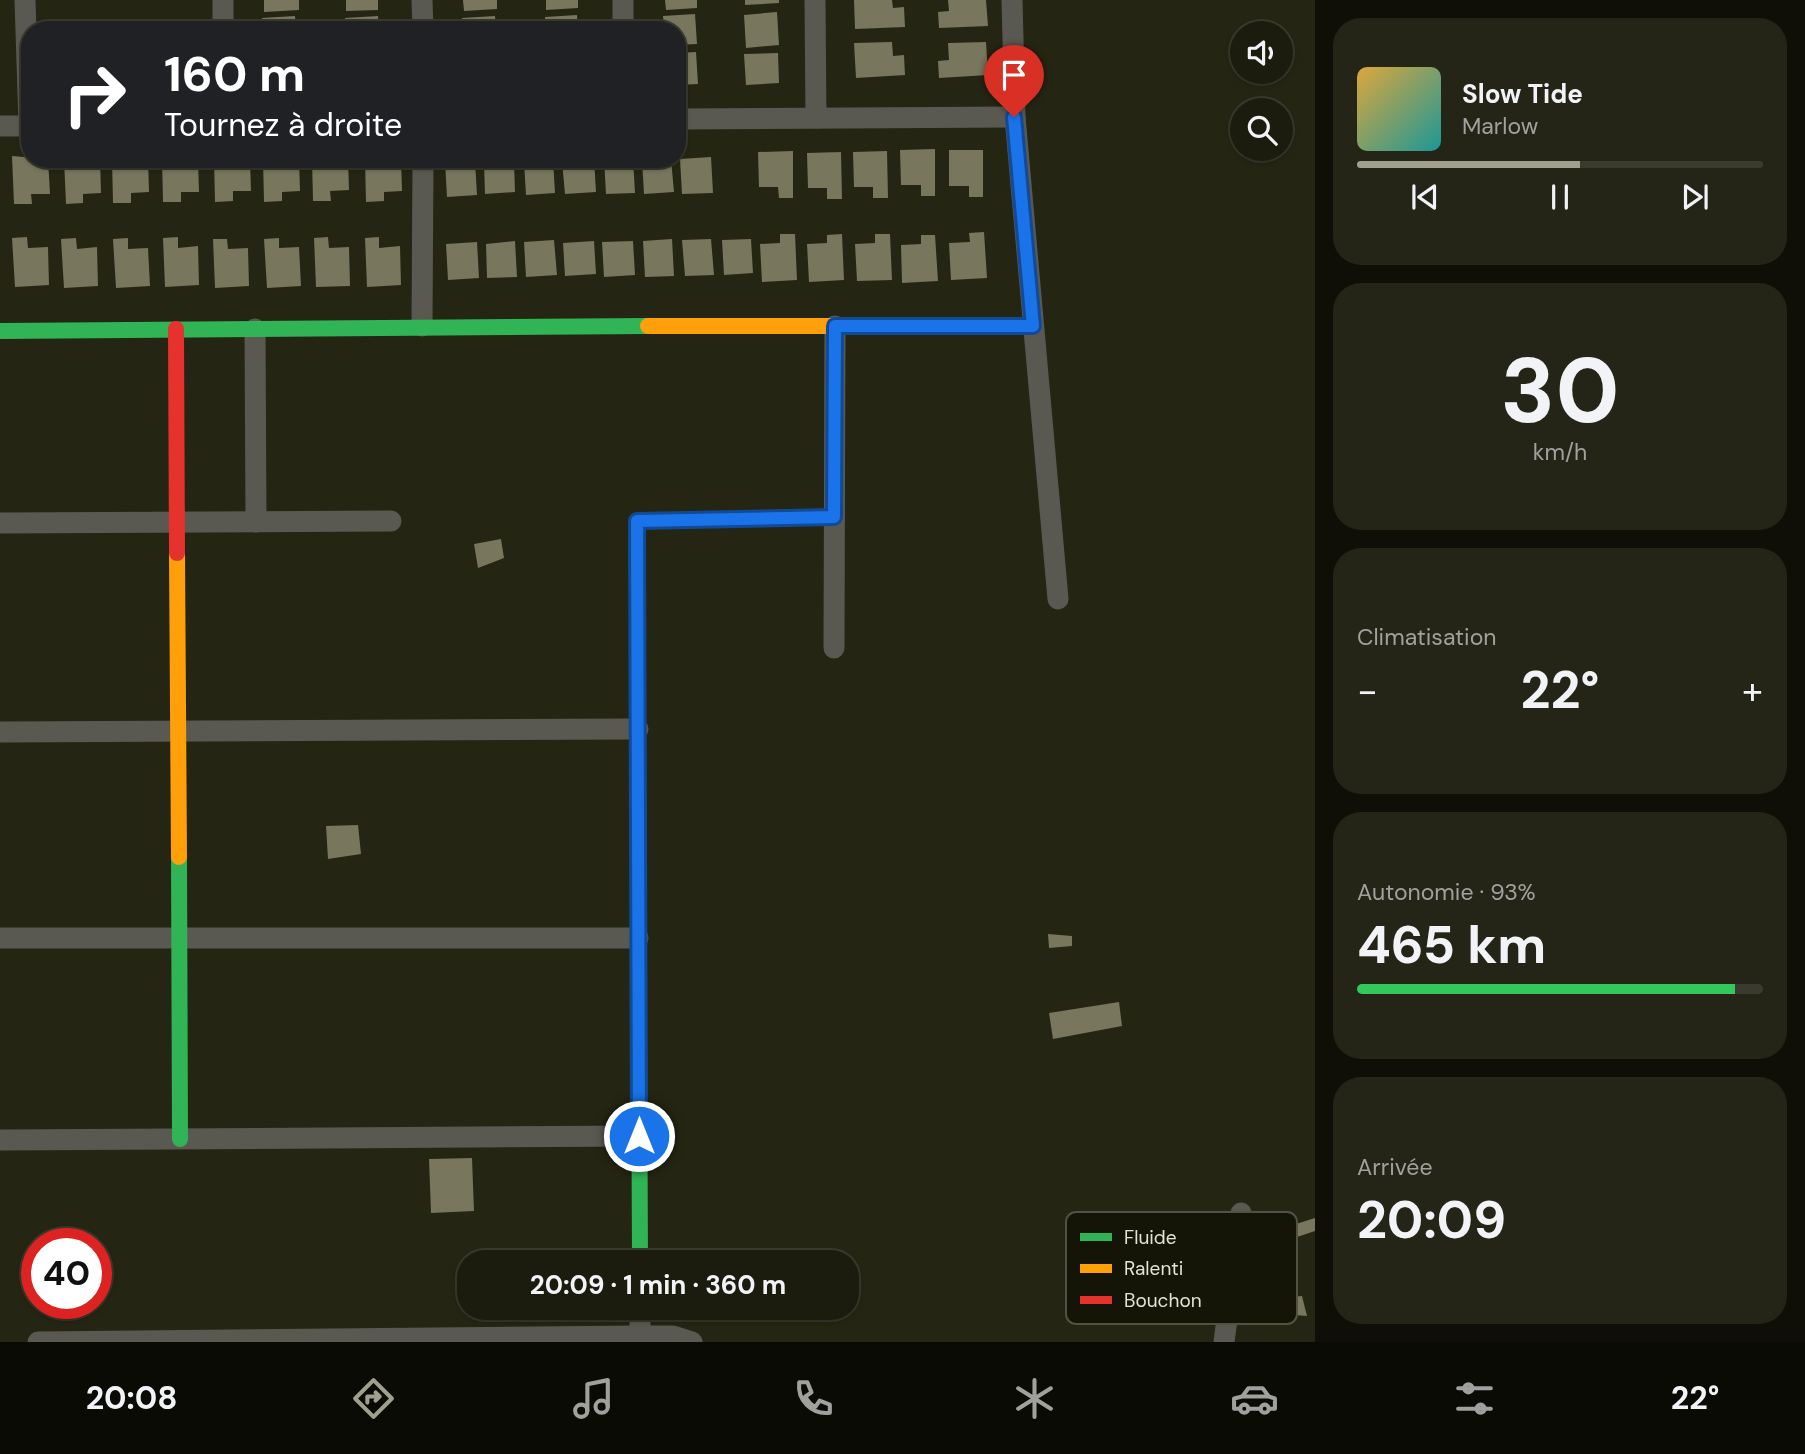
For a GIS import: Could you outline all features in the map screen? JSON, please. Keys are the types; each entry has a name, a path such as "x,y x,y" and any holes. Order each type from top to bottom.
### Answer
{"street":[{"path":"24,0 25,21"},
{"path":"223,0 223,21"},
{"path":"422,0 423,21"},
{"path":"623,0 623,21"},
{"path":"815,0 816,118"},
{"path":"1012,0 1014,117 1058,598"},
{"path":"686,119 1014,117"},
{"path":"0,126 21,126"},
{"path":"422,326 424,168"},
{"path":"0,331 422,326 1033,326"},
{"path":"834,648 835,326"},
{"path":"176,329 180,1139"},
{"path":"255,329 256,522"},
{"path":"640,1250 637,521 834,517"},
{"path":"0,523 391,521"},
{"path":"0,732 638,729"},
{"path":"0,937 638,937"},
{"path":"0,1140 639,1136"},
{"path":"640,1320 640,1336"},
{"path":"1224,1342 1226,1324"},
{"path":"38,1342 640,1336 673,1336 692,1342"}],"building":[{"path":"264,0 299,0 299,10 264,12"},
{"path":"346,0 378,0 378,10 346,11"},
{"path":"463,0 497,0 497,9 464,11"},
{"path":"546,0 578,0 578,8 546,10"},
{"path":"665,0 697,0 697,8 666,10"},
{"path":"745,0 779,0 779,3 745,5"},
{"path":"854,0 892,0 893,8 904,7 905,27 855,29"},
{"path":"948,0 986,0 988,26 939,28 938,12 949,11"},
{"path":"777,12 779,45 746,48 744,15"},
{"path":"695,14 697,44 686,45 686,21 663,21 663,16"},
{"path":"577,15 577,21 545,21 545,17"},
{"path":"295,16 295,21 262,21 262,18"},
{"path":"378,16 378,21 345,21 345,18"},
{"path":"495,16 495,21 462,21 462,18"},
{"path":"892,42 893,56 904,55 905,75 856,78 854,43"},
{"path":"986,42 988,75 939,78 938,61 949,60 948,43"},
{"path":"696,52 698,84 686,85 686,53"},
{"path":"778,53 779,83 746,85 744,54"},
{"path":"935,149 935,196 921,196 921,185 901,185 900,150"},
{"path":"949,150 983,150 983,197 969,197 969,186 949,186"},
{"path":"793,151 793,198 779,198 778,187 759,187 758,152"},
{"path":"887,151 888,198 873,198 873,187 854,187 853,152"},
{"path":"841,152 842,199 827,199 827,188 808,188 807,153"},
{"path":"12,156 21,157 21,168 49,168 50,194 31,194 32,204 14,204"},
{"path":"711,157 713,193 682,194 681,168 686,168 686,159"},
{"path":"64,168 100,168 101,193 83,194 83,203 66,204"},
{"path":"112,168 148,168 149,192 131,193 131,203 113,203"},
{"path":"162,168 198,168 199,192 181,192 181,202 163,202"},
{"path":"214,168 250,168 251,191 233,191 233,201 215,202"},
{"path":"263,168 299,168 300,191 282,192 282,201 264,202"},
{"path":"312,168 348,168 349,190 330,191 331,201 313,201"},
{"path":"365,168 401,168 402,191 384,192 384,201 366,202"},
{"path":"445,168 475,168 477,195 447,197"},
{"path":"484,168 514,168 515,192 485,194"},
{"path":"524,168 553,168 555,193 526,195"},
{"path":"563,168 595,168 596,192 565,194"},
{"path":"605,168 634,168 635,193 606,194"},
{"path":"642,168 672,168 674,192 644,194"},
{"path":"984,232 987,278 951,280 949,243 970,242 969,233"},
{"path":"780,234 795,234 797,280 762,282 760,244 780,243"},
{"path":"842,234 844,280 809,282 807,244 827,243 827,235"},
{"path":"875,234 890,234 892,280 857,281 855,244 875,243"},
{"path":"921,235 935,235 938,281 902,283 901,245 921,244"},
{"path":"27,237 28,248 48,247 49,285 15,287 12,238"},
{"path":"178,237 178,248 198,246 199,285 165,287 163,238"},
{"path":"328,237 329,248 349,247 350,286 316,287 314,238"},
{"path":"379,237 379,248 400,246 401,285 367,287 365,238"},
{"path":"76,238 77,249 97,247 98,286 64,288 61,239"},
{"path":"128,238 128,249 148,248 150,286 116,288 113,239"},
{"path":"279,238 279,248 299,247 301,286 267,288 264,239"},
{"path":"213,239 227,239 228,249 248,248 249,286 215,288"},
{"path":"672,239 674,276 645,277 643,241"},
{"path":"711,239 714,275 685,276 682,240"},
{"path":"751,239 753,273 724,275 722,240"},
{"path":"554,240 557,275 526,277 524,242"},
{"path":"515,241 517,277 487,278 486,244"},
{"path":"594,241 596,274 565,276 563,243"},
{"path":"633,241 635,275 604,277 602,242"},
{"path":"477,242 479,278 448,280 446,244"},
{"path":"501,539 504,558 478,568 474,544"},
{"path":"358,825 361,854 328,859 326,826"},
{"path":"1048,934 1072,936 1072,946 1049,948"},
{"path":"1119,1002 1122,1026 1053,1039 1049,1013"},
{"path":"472,1158 474,1211 431,1213 429,1159"},
{"path":"1315,1218 1315,1231 1297,1237 1297,1224"},
{"path":"1297,1296 1302,1296 1307,1316 1297,1315"}],"traffic: fast":[{"path":"0,331 648,326"},
{"path":"637,548 637,521 834,517"},
{"path":"638,792 640,1250"},
{"path":"179,857 180,1139"}],"traffic: slow":[{"path":"648,326 1033,326"},
{"path":"637,548 638,792"},
{"path":"177,553 179,857"}],"traffic: jam":[{"path":"176,329 177,553"}],"route":[{"path":"639,1136 637,521 834,517 835,326 1033,326 1014,117"}]}
